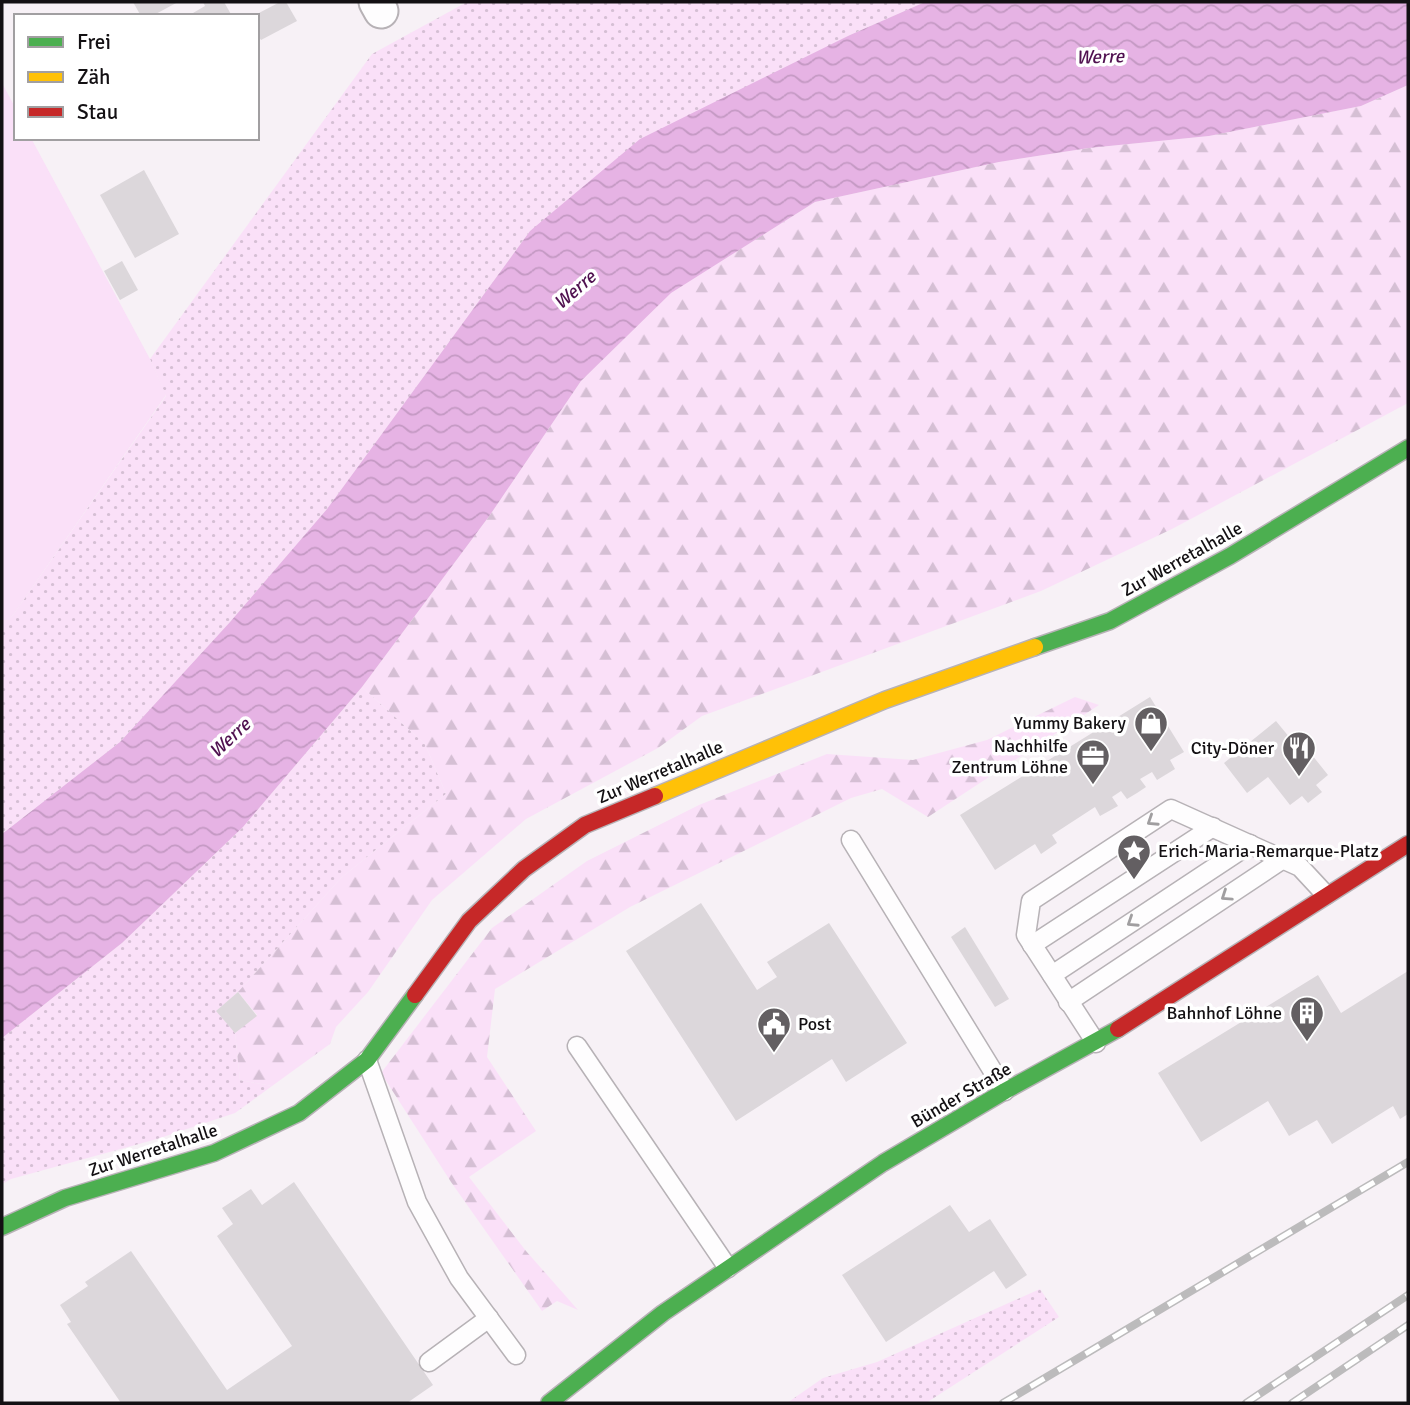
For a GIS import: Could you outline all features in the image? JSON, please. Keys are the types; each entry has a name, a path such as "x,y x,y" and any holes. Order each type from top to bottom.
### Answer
{"street":[{"name":"Zur Werretalhalle","path":"2,1227 65,1198 214,1153 299,1113 367,1060 469,921 524,869 585,825 885,700 1110,621 1230,556 1408,448"},
{"name":"Bünder Straße","path":"549,1403 663,1313 883,1163 1005,1091 1096,1043 1408,844"}],"lane":[{"path":"1096,1043 1026,935 1031,901 1171,809 1300,867 1326,895"},
{"path":"1032,945 1213,827"},
{"path":"851,840 1005,1091"},
{"path":"1052,975 1250,844"},
{"path":"1068,1002 1283,859"},
{"path":"577,1045 728,1268"},
{"path":"367,1060 417,1202 458,1278 516,1355"},
{"path":"429,1362 489,1318"}],"green space":[{"path":"467,2 925,2 850,35 530,231 327,509 230,622 120,742 2,834 2,624 13,615 166,396 150,359 372,54"},
{"path":"2,83 14,105 14,140 32,140 150,359 166,395 13,615 2,624"},
{"path":"1408,85 1408,403 1172,529 1041,591 702,716 658,748 526,819 432,900 368,992 336,1027 330,1044 272,1086 240,1080 235,1033 257,1015 238,992 342,877 446,794 425,744 362,687 490,515 581,381 670,293 815,202 999,162 1089,148 1209,136 1361,106"},
{"path":"362,687 425,744 446,794 342,877 238,992 217,1011 235,1033 240,1080 272,1086 235,1113 157,1139 11,1179 2,1184 2,1038 122,943 243,827"},
{"path":"1075,697 1099,705 928,817 882,789 851,798 630,907 495,989 487,1057 536,1131 469,1177 526,1251 578,1310 557,1301 542,1311 451,1182 381,1073 492,928 587,861 699,805 827,754 913,760 987,740"},
{"path":"1040,1289 1059,1317 926,1403 787,1403 823,1378 877,1362"}],"water":[{"name":"Werre","path":"925,2 1408,2 1408,85 1361,106 1209,136 1089,148 999,162 815,202 671,293 581,381 490,515 362,687 243,827 122,943 2,1038 2,834 120,742 230,622 327,509 530,231 640,139 850,35"}],"building":[{"path":"133,2 178,2 156,14 140,14"},
{"path":"203,2 224,2 231,14 193,13 205,6"},
{"path":"280,2 286,2 297,21 261,40 257,14"},
{"path":"144,170 179,234 135,258 100,195"},
{"path":"122,261 138,290 120,300 104,271"},
{"path":"1150,697 1184,752 1170,760 1175,769 1157,780 1152,772 1140,779 1146,787 1137,793 1127,799 1121,791 1112,797 1118,806 1100,816 1095,807 1052,835 1057,843 1041,854 1035,844 995,870 960,815"},
{"path":"1276,721 1299,749 1304,745 1328,775 1316,785 1322,792 1308,803 1302,796 1290,805 1268,777 1247,793 1224,763"},
{"path":"701,903 757,990 777,977 767,962 829,923 907,1043 846,1082 832,1059 736,1121 626,951"},
{"path":"965,927 1009,999 995,1007 951,937"},
{"name":"Bahnhof Löhne","path":"1408,971 1408,1114 1400,1119 1393,1106 1332,1144 1317,1120 1289,1136 1268,1101 1201,1142 1158,1073 1318,975 1341,1013"},
{"path":"238,992 257,1016 235,1033 216,1011"},
{"path":"294,1182 433,1385 407,1403 121,1403 67,1324 71,1322 60,1305 88,1286 85,1282 131,1251 227,1390 292,1346 217,1236 233,1224 222,1208 251,1189 262,1205"},
{"path":"950,1205 969,1232 990,1219 1027,1275 1006,1289 994,1271 886,1342 842,1275"}],"railway":[{"path":"1003,1403 1408,1162"},
{"path":"1246,1403 1408,1295"},
{"path":"1292,1403 1408,1325"}],"traffic: fast":[{"path":"1035,647 1110,621 1230,556 1408,448"},
{"path":"2,1227 65,1198 214,1153 299,1113 367,1060 415,995"},
{"path":"549,1403 663,1313 883,1163 1005,1091 1118,1029"}],"traffic: slow":[{"path":"655,796 885,700 1035,647"}],"traffic: jam":[{"path":"415,995 469,921 524,869 585,825 655,796"},
{"path":"1118,1029 1408,844"}],"place":[{"name":"Yummy Bakery","path":"1151,753"},
{"name":"City-Döner","path":"1299,778"},
{"name":"Nachhilfe Zentrum Löhne","path":"1093,786"},
{"name":"Erich-Maria-Remarque-Platz","path":"1134,881"},
{"name":"Bahnhof Löhne","path":"1307,1043"},
{"name":"Post","path":"774,1054"}]}
